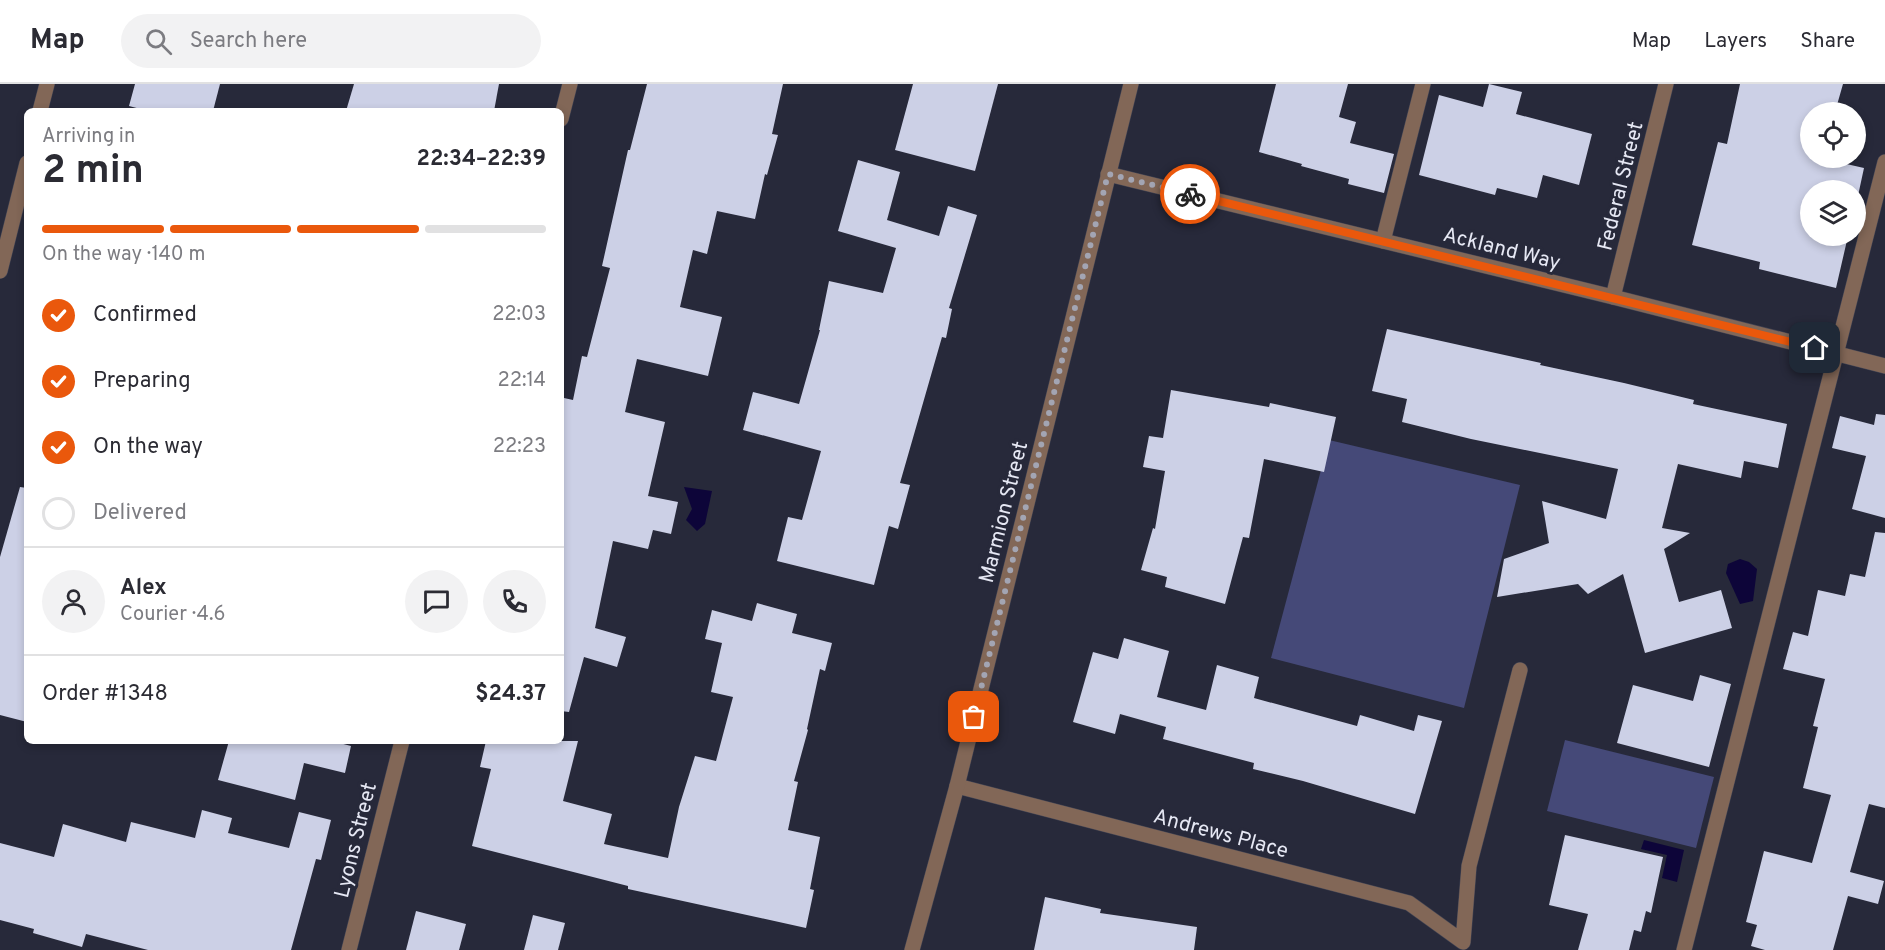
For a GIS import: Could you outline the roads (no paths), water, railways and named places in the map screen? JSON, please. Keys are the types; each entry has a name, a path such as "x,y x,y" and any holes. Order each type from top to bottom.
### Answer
{"street":[{"path":"41,108 47,84"},
{"path":"564,108 570,84"},
{"name":"Marmion Street","path":"912,950 957,786 1131,84"},
{"path":"1383,241 1423,84"},
{"name":"Federal Street","path":"1613,297 1666,84"},
{"path":"1684,950 1885,162"},
{"name":"Ackland Way","path":"1108,174 1885,366"},
{"path":"0,271 24,175"},
{"name":"Andrews Place","path":"1466,946 1469,866 1520,670"},
{"name":"Lyons Street","path":"349,950 401,744"},
{"name":"Andrews Place","path":"957,786 1408,903 1466,946"}]}
